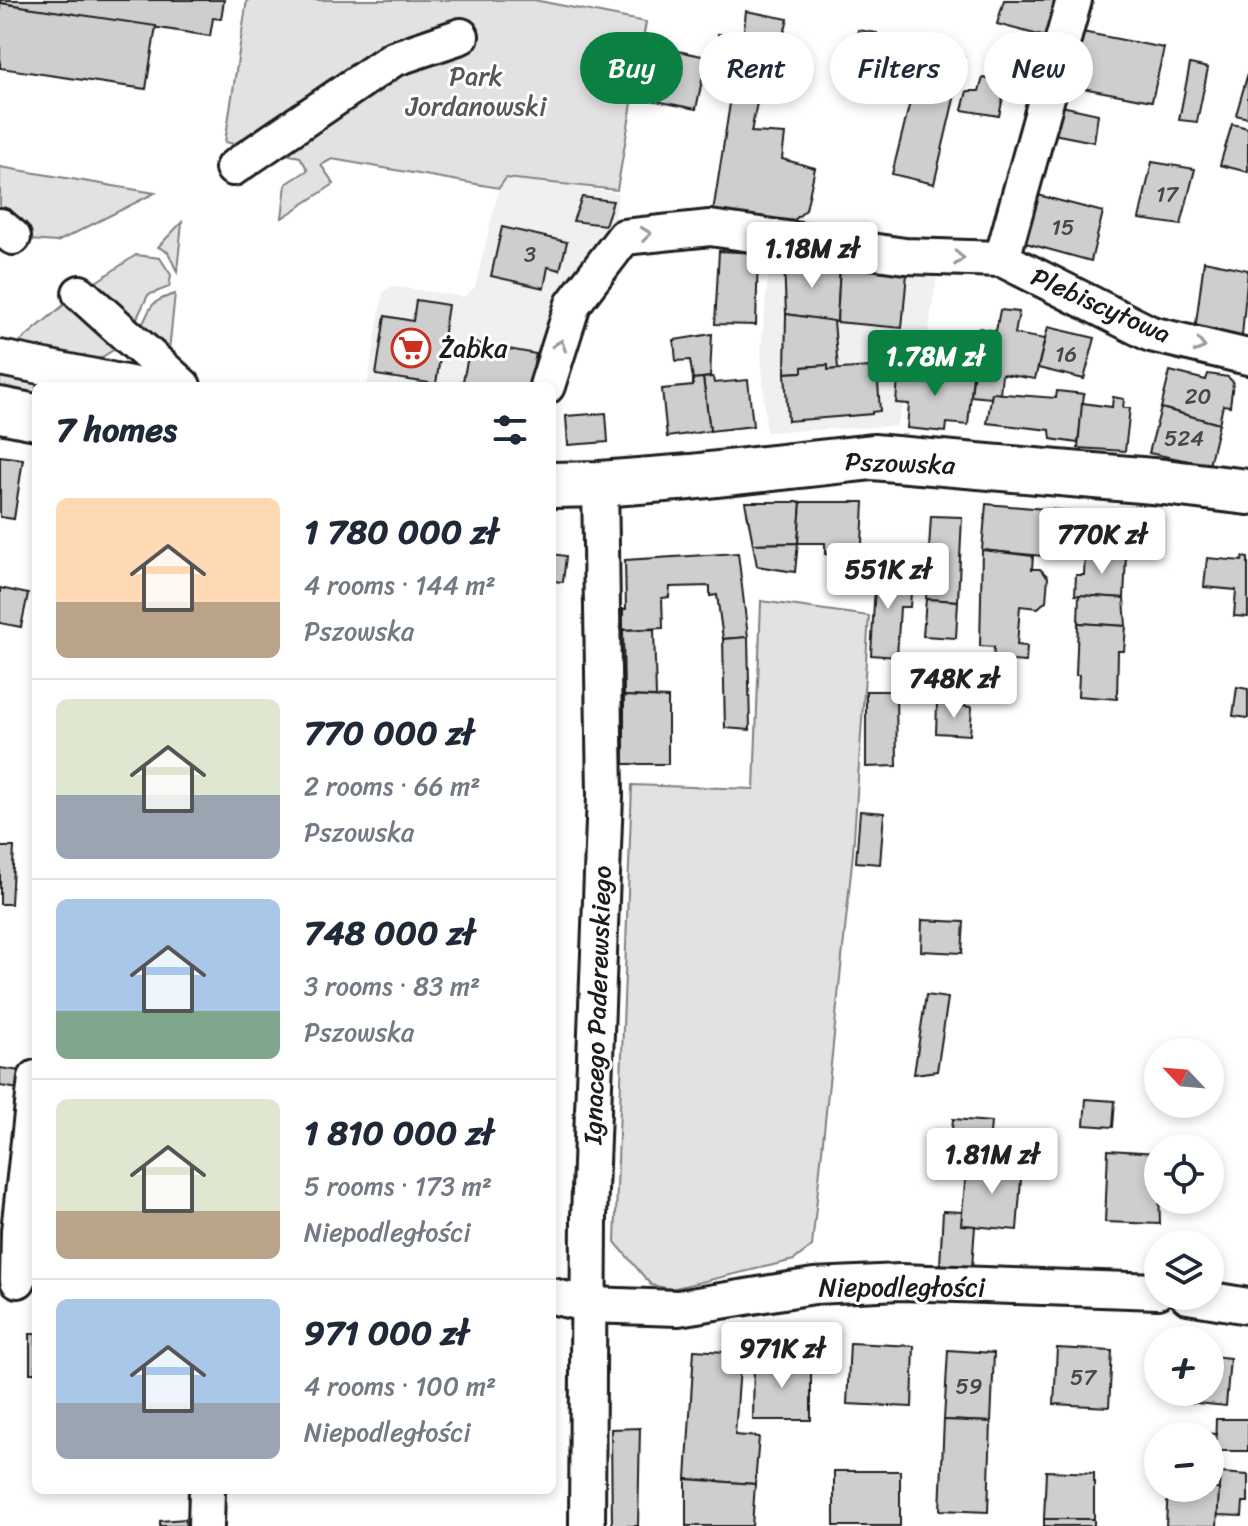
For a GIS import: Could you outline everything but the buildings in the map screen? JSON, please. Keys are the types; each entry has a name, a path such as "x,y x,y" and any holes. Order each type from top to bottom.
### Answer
{"main road":[{"path":"0,410 32,416"},
{"name":"Pszowska","path":"556,485 600,484 873,457 1248,492"}],"street":[{"name":"Plebiscytowa","path":"1002,259 1074,0"},
{"path":"233,168 393,59 461,36"},
{"name":"Plebiscytowa","path":"548,382 573,304 624,237 710,228 905,256 1002,259 1151,334 1248,357"},
{"path":"80,293 179,382"},
{"path":"0,358 120,382"},
{"name":"Ignacego Paderewskiego","path":"587,1526 589,1202 605,795 600,484"},
{"path":"18,1280 19,1231 32,1114"},
{"name":"Niepodległości","path":"556,1297 589,1305 678,1308 814,1286 900,1282 1144,1291"},
{"path":"1224,1302 1248,1306"},
{"path":"206,1526 207,1494"}],"shaded area":[{"path":"505,178 618,193 615,217 578,270 541,382 368,382 383,292 392,286 464,297 475,287 499,188"},
{"path":"771,248 938,269 928,335 896,426 766,432 761,348"}],"green space":[{"name":"Park Jordanowski","path":"247,0 534,0 646,22 644,32 580,32 580,104 632,104 617,190 506,178 499,188 332,159 321,165 334,184 282,218 286,184 308,170 300,157 225,142"},
{"path":"0,167 155,193 57,242 29,240 0,215"},
{"path":"182,222 177,272 168,252 158,247"},
{"path":"136,255 160,258 171,275 169,287 148,295 137,318 128,325 87,288"},
{"path":"175,294 168,360 137,333 153,305"},
{"path":"71,299 120,341 115,349 86,367 12,348"},
{"path":"0,366 78,382 32,382 32,393 0,387"},
{"path":"761,601 869,616 853,853 812,1246 794,1260 671,1289 651,1285 615,1242 632,785 754,789"}],"place":[{"name":"Żabka","path":"411,348"}]}
